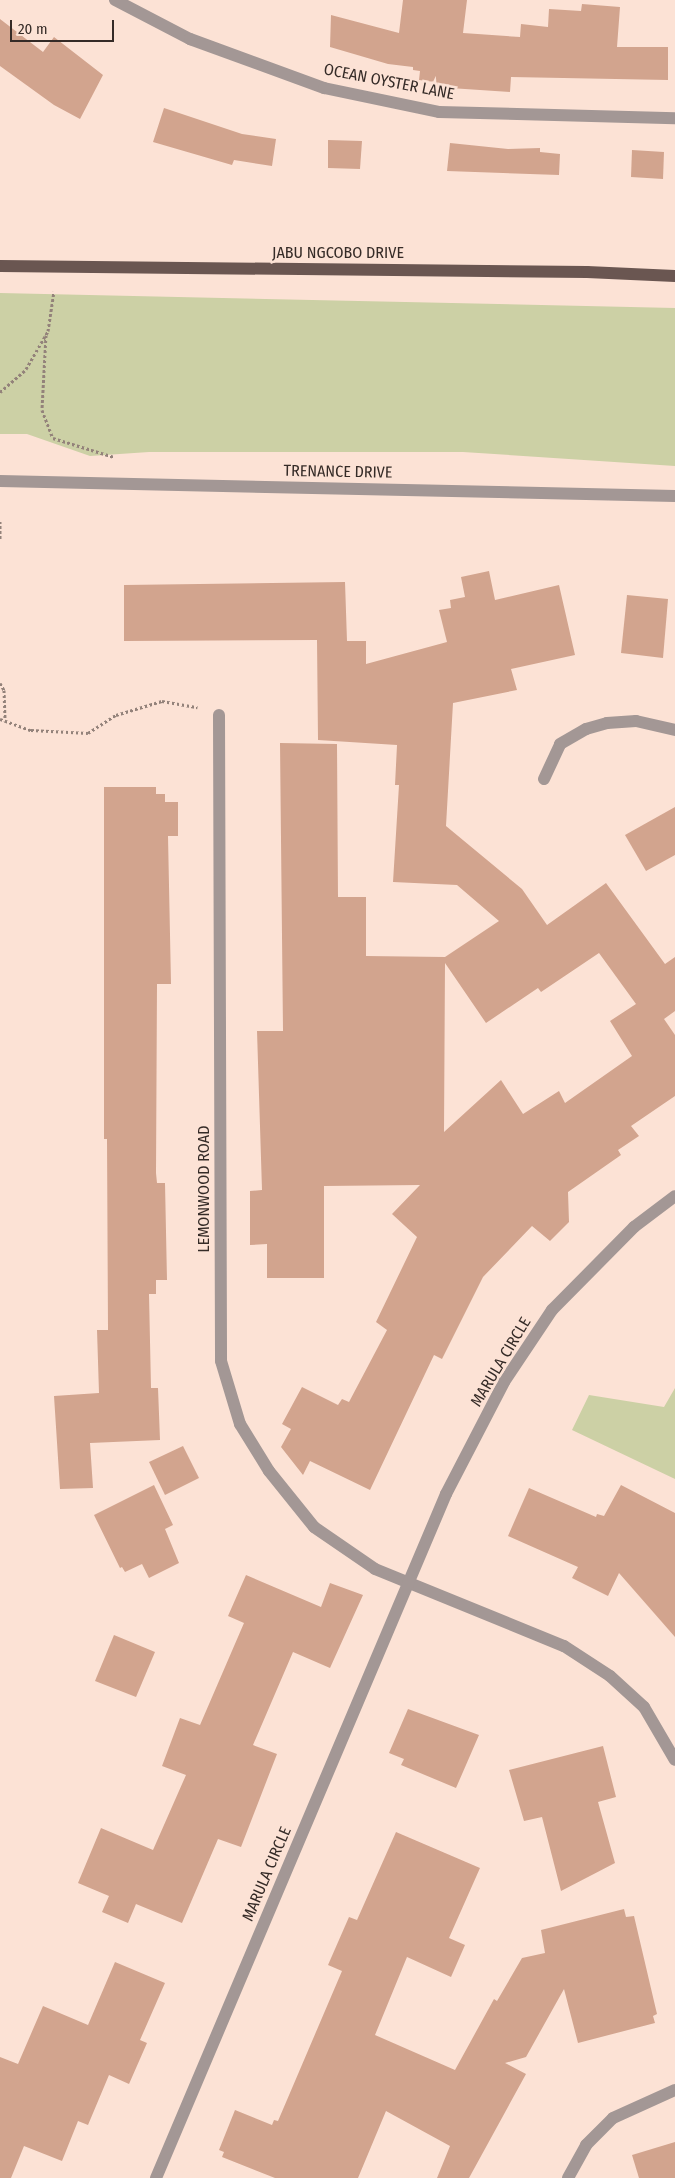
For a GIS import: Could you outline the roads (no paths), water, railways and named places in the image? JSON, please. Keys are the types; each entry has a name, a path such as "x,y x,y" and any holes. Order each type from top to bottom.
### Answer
{"main road":[{"name":"JABU NGCOBO DRIVE","path":"0,266 587,272 675,276"}],"street":[{"name":"OCEAN OYSTER LANE","path":"115,0 190,39 324,88 439,112 675,118"},
{"name":"TRENANCE DRIVE","path":"0,481 675,496"},
{"name":"LEMONWOOD ROAD","path":"219,715 221,1360 240,1424 269,1471 314,1527 375,1569 408,1583"},
{"path":"544,779 560,744 586,729 607,723 636,721 675,730"},
{"name":"MARULA CIRCLE","path":"156,2178 446,1494 504,1382 552,1310 634,1226 675,1196"},
{"path":"408,1583 564,1646 610,1676 644,1707 675,1760"},
{"path":"568,2178 586,2145 613,2118 675,2090"}]}
